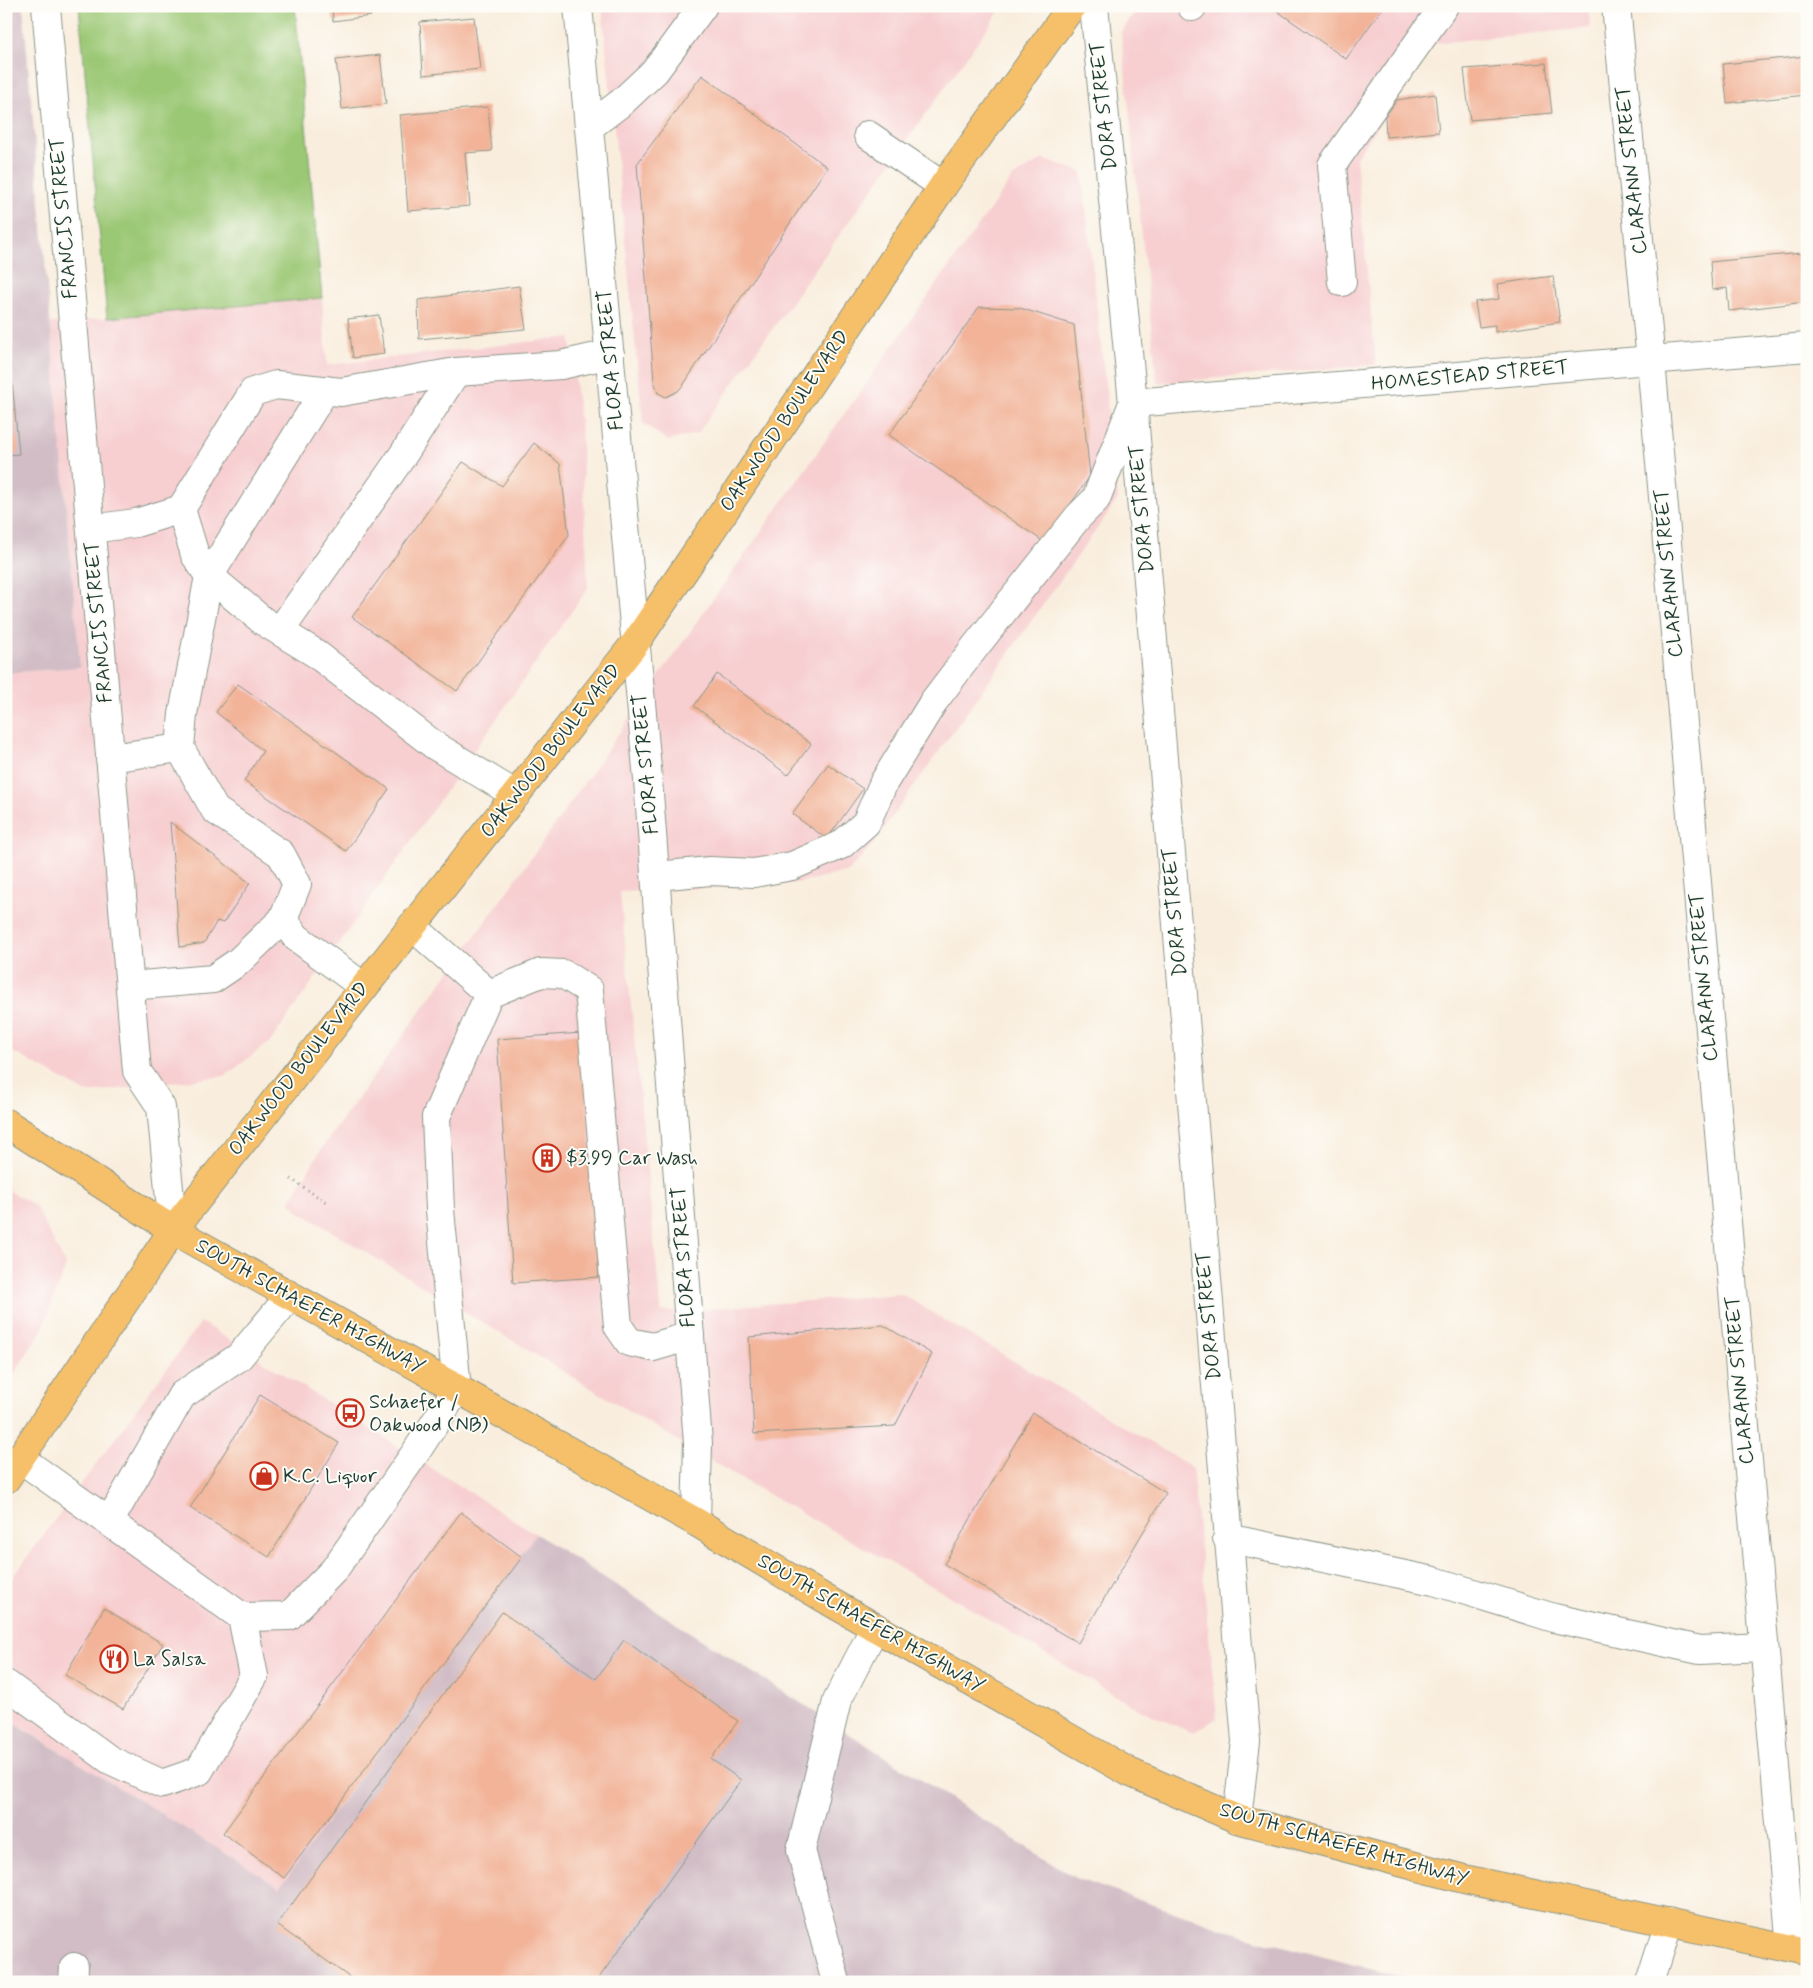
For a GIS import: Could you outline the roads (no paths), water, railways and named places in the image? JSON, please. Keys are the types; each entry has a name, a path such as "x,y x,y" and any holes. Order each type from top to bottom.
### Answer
{"main road":[{"name":"OAKWOOD BOULEVARD","path":"14,1469 173,1230 636,642 943,186 1072,6"},
{"name":"SOUTH SCHAEFER HIGHWAY","path":"6,1123 173,1230 696,1522 1129,1772 1237,1819 1464,1879 1799,1950"}],"street":[{"name":"FRANCIS STREET","path":"46,6 137,1071 161,1108 173,1230"},
{"name":"FLORA STREET","path":"578,6 656,876 698,1444 696,1522"},
{"path":"589,127 622,102 655,71 703,6"},
{"name":"DORA STREET","path":"1094,6 1133,403 1227,1538 1246,1741 1237,1819"},
{"name":"CLARANN STREET","path":"1616,6 1651,360 1763,1647 1799,1950"},
{"path":"1342,282 1332,165 1437,9"},
{"path":"868,135 943,186"},
{"name":"HOMESTEAD STREET","path":"1133,403 1807,347"},
{"path":"91,529 136,523 181,509 253,392 276,385 341,392 456,372 561,365 610,354"},
{"path":"280,631 403,454 456,372"},
{"path":"130,986 213,979 238,962 283,919 297,884 282,854 214,810 180,748 184,714 209,576 324,390"},
{"path":"656,876 710,871 754,873 792,866 841,845 866,823 884,782 934,701 1078,517 1096,499 1133,403"},
{"path":"181,509 195,555 209,576 262,621 315,653 434,745 516,795"},
{"path":"110,758 180,748"},
{"path":"283,919 296,937 364,987"},
{"path":"412,926 489,994"},
{"path":"14,1469 109,1522 242,1617 288,1616 334,1570 457,1389 440,1210 436,1117 489,994 541,973 563,974 589,990 618,1326 629,1342 653,1347 690,1336"},
{"path":"109,1522 182,1395 239,1357 290,1296"},
{"path":"1227,1538 1434,1581 1554,1618 1700,1650 1763,1647"},
{"path":"6,1684 110,1760 162,1784 198,1771 254,1676 242,1617"},
{"path":"836,1982 801,1850 837,1701 875,1627"},
{"path":"1650,1982 1670,1922"}],"place":[{"name":"$3.99 Car Wash","path":"547,1158"},
{"name":"Schaefer / Oakwood (NB)","path":"350,1413"},
{"name":"K.C. Liquor","path":"264,1476"},
{"name":"La Salsa","path":"114,1659"}]}
